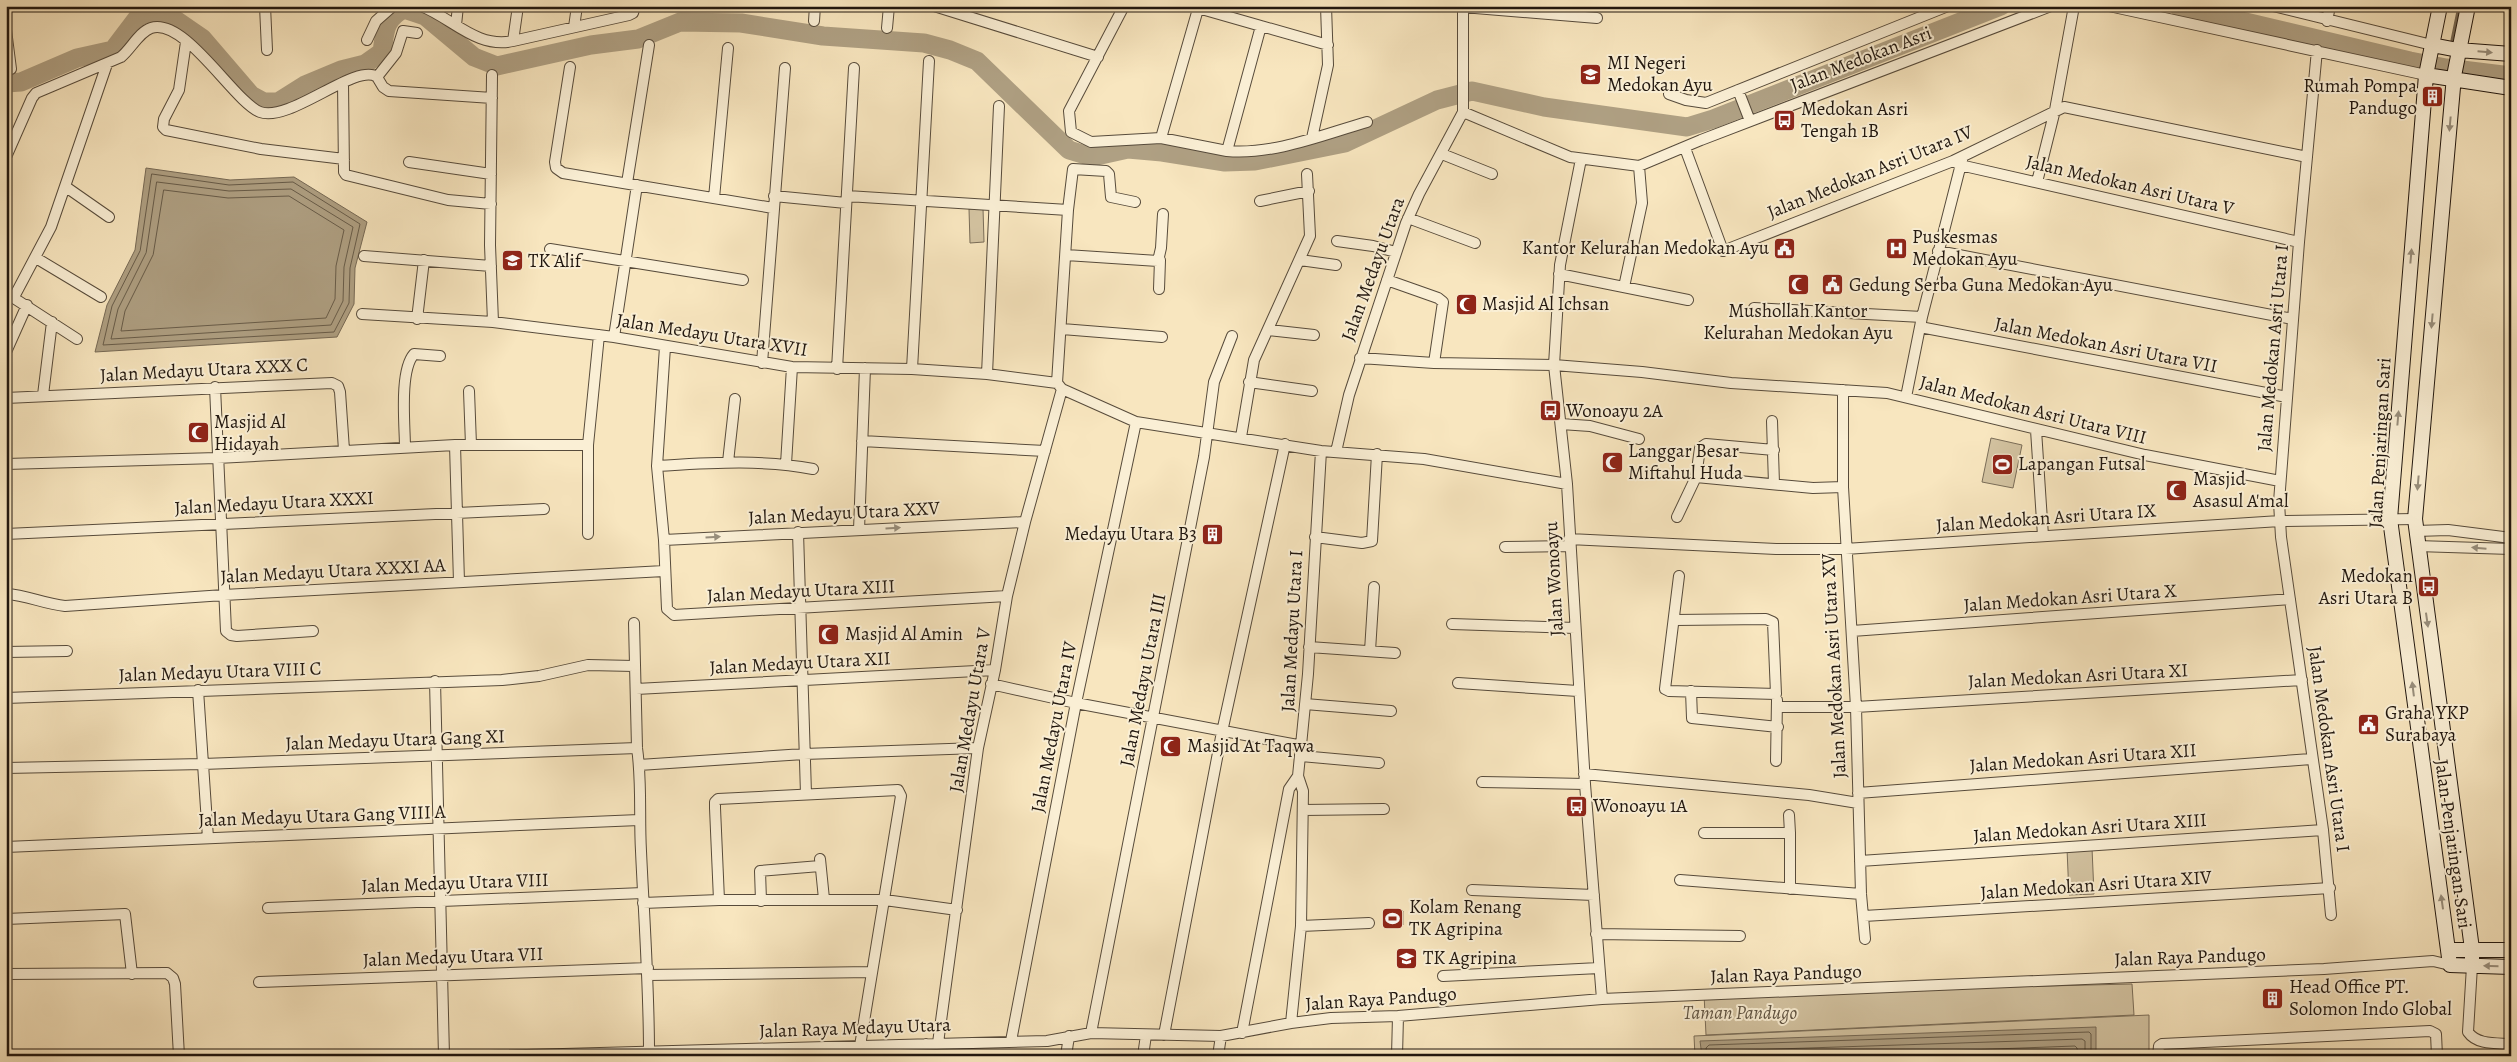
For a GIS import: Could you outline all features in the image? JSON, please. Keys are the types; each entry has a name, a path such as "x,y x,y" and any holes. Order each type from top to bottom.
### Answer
{"street":[{"path":"265,6 267,50"},
{"path":"367,40 376,21 393,6"},
{"path":"421,6 456,25 461,30 489,41 502,43 629,15 633,13 635,6"},
{"path":"456,25 458,6"},
{"path":"513,40 518,6"},
{"path":"574,27 577,6"},
{"path":"814,21 815,6"},
{"path":"887,28 890,6"},
{"path":"934,6 1098,57"},
{"path":"1124,6 1069,111 1068,119 1072,132 1091,142 1161,138 1227,151 1256,152 1367,122"},
{"path":"1312,138 1328,65 1326,6"},
{"path":"1669,94 1686,100 1706,103 1739,93 1948,6"},
{"name":"Jalan Medokan Asri","path":"1685,148 1749,119 2051,6"},
{"path":"2037,182 2055,110 2074,6"},
{"path":"2109,6 2426,73 2511,88"},
{"path":"2273,6 2327,21 2458,52 2511,54"},
{"path":"2327,21 2330,6"},
{"path":"2426,73 2440,6"},
{"path":"2454,78 2468,6"},
{"path":"1597,18 1463,7 1463,109 1581,159 1639,166 1685,148"},
{"path":"1161,138 1195,8 1328,45"},
{"path":"1227,151 1261,26"},
{"path":"6,157 36,93 75,74 107,64 130,51 148,30 161,28 186,42 203,56 246,103 260,112 282,112 343,83 368,75 377,77 383,87 389,90 492,98"},
{"path":"6,30 11,69"},
{"path":"377,77 396,53 403,31 418,33"},
{"path":"186,42 180,90 164,119 163,127 166,130 261,149 344,159"},
{"path":"614,337 626,262 632,184 649,45"},
{"path":"714,198 728,48"},
{"name":"Jalan Medokan Asri Utara I","path":"2317,50 2299,242 2280,481 2280,521 2323,830 2330,888 2331,915"},
{"path":"912,369 928,61"},
{"path":"77,339 10,295 36,258 51,227 107,64"},
{"path":"570,67 554,162 556,168 563,173 772,208"},
{"path":"762,363 772,208 785,68"},
{"path":"837,369 854,68"},
{"name":"Jalan Penjaringan Sari","path":"2426,73 2390,519 2450,965"},
{"path":"492,75 491,266 493,322"},
{"name":"Jalan Penjaringan Sari","path":"2454,78 2415,525 2472,949 2472,966"},
{"path":"343,83 344,172 350,176 448,200 491,204"},
{"path":"1739,93 1749,119"},
{"path":"987,374 999,106"},
{"name":"Jalan Medokan Asri Utara IV","path":"1685,148 1724,251 1959,161 2064,107 2307,157"},
{"name":"Jalan Medayu Utara","path":"1336,452 1349,395 1360,358 1408,218 1418,194 1442,154 1463,109"},
{"path":"1442,154 1492,174"},
{"name":"Jalan Wonoayu","path":"1581,159 1559,274 1554,365 1567,484 1578,691 1598,968 1602,999"},
{"path":"1906,397 1921,322 1959,161"},
{"name":"Jalan Medokan Asri Utara V","path":"1959,161 2037,182 2299,242"},
{"path":"409,162 491,174"},
{"path":"1624,287 1642,203 1639,166"},
{"name":"Jalan Medayu Utara V","path":"938,1043 978,748 995,670 1008,596 1060,386 1071,172 1076,168 1106,171 1109,174 1111,197 1135,202"},
{"path":"1241,436 1254,360 1310,236 1307,174"},
{"path":"66,187 109,217"},
{"path":"1260,201 1309,191"},
{"path":"774,196 922,200 1068,210"},
{"path":"1159,289 1163,214"},
{"path":"1408,218 1475,243"},
{"path":"1337,241 1373,246 1396,252"},
{"path":"550,249 743,280"},
{"path":"1938,251 2293,319"},
{"path":"364,256 491,266"},
{"path":"1066,256 1160,260"},
{"path":"36,258 101,297"},
{"path":"417,319 424,260"},
{"path":"1300,260 1336,265"},
{"path":"1559,274 1688,300"},
{"path":"1387,280 1438,298 1444,302 1434,363"},
{"path":"6,352 27,305"},
{"name":"Jalan Medokan Asri Utara VII","path":"1754,308 1921,322 2287,397"},
{"name":"Jalan Medayu Utara XVII","path":"362,314 417,319 493,322 599,335 792,367 912,369 987,374 1060,386 1136,422 1241,436 1336,452 1377,454 1468,465 1567,484"},
{"path":"43,395 52,322"},
{"path":"1062,329 1162,336"},
{"path":"1269,330 1314,335"},
{"path":"588,534 588,445 599,335"},
{"name":"Jalan Medayu Utara III","path":"1091,1033 1208,432 1214,382 1232,336"},
{"name":"Jalan Medayu Utara XIII","path":"665,347 657,466 664,540 667,609 674,615 1008,596"},
{"path":"405,448 405,385 410,359 414,354 440,356"},
{"name":"Jalan Medokan Asri Utara VIII","path":"1360,358 1434,363 1554,365 1776,386 1887,393 2145,455 2280,481"},
{"path":"786,464 792,367"},
{"path":"860,530 865,368"},
{"path":"1249,382 1312,391"},
{"name":"Jalan Medayu Utara XXX C","path":"6,398 332,383 338,386 340,392 344,450"},
{"path":"215,388 226,631 231,635 313,631"},
{"name":"Jalan Medokan Asri Utara XV","path":"1843,390 1843,487 1856,707 1861,894 1866,939"},
{"path":"469,391 471,445"},
{"path":"728,462 735,399"},
{"path":"1772,421 1774,484"},
{"name":"Jalan Medayu Utara IV","path":"1010,1041 1076,703 1136,422"},
{"path":"1560,424 1590,426 1639,439"},
{"path":"2036,430 2043,536"},
{"path":"862,441 1045,451"},
{"path":"1164,1035 1222,732 1284,444"},
{"path":"1677,517 1696,477 1700,448 1706,444 1774,450"},
{"path":"6,464 217,458 455,445 588,445"},
{"path":"455,445 458,582"},
{"name":"Jalan Medayu Utara I","path":"1291,1023 1301,926 1303,791 1298,776 1302,751 1321,450"},
{"path":"1315,537 1362,543 1372,541 1377,454"},
{"path":"657,466 728,462 786,464 813,469"},
{"path":"1696,477 1813,488 1843,487"},
{"name":"Jalan Medayu Utara XXXI","path":"6,534 544,509"},
{"name":"Jalan Medokan Asri Utara IX","path":"1505,547 1569,543 1649,542 1776,549 1846,550 2280,521 2390,519 2415,525 2511,538"},
{"name":"Jalan Medayu Utara XXV","path":"664,540 1025,522"},
{"path":"798,532 802,609 806,794"},
{"path":"2417,546 2511,549"},
{"name":"Jalan Medayu Utara XXXI AA","path":"6,594 27,596 48,604 65,606 224,595 664,571"},
{"path":"1678,576 1675,620 1665,689 1669,691 1691,692 1776,694"},
{"path":"1370,651 1374,587"},
{"name":"Jalan Medokan Asri Utara X","path":"1852,631 2290,599"},
{"path":"1675,620 1766,619 1773,622 1778,727 1776,761"},
{"path":"634,624 637,748 640,765 639,820 648,971 649,1052"},
{"path":"1452,624 1575,628"},
{"path":"1309,647 1395,653"},
{"path":"6,653 67,651"},
{"name":"Jalan Medayu Utara VIII C","path":"6,698 469,681 539,676 588,665 634,666"},
{"name":"Jalan Medayu Utara XII","path":"636,689 804,682 995,670"},
{"name":"Jalan Medokan Asri Utara XI","path":"1777,707 1856,707 2302,680"},
{"path":"434,681 444,974 444,1056"},
{"path":"1458,683 1578,691"},
{"path":"991,684 1076,703 1154,717 1302,751 1378,763"},
{"path":"198,690 208,838"},
{"path":"1691,692 1692,718 1778,727"},
{"path":"1305,704 1391,711"},
{"name":"Jalan Medayu Utara Gang XI","path":"6,768 202,764 637,748"},
{"path":"640,765 804,754 978,748"},
{"name":"Jalan Medokan Asri Utara XII","path":"1482,782 1584,779 1858,798 2312,759"},
{"path":"1242,1033 1289,789 1298,776"},
{"path":"719,900 715,802 722,798 898,790 901,796 860,1046"},
{"path":"1303,810 1384,809"},
{"path":"1789,815 1791,835 1790,889"},
{"name":"Jalan Medayu Utara Gang VIII A","path":"6,847 639,820"},
{"name":"Jalan Medokan Asri Utara XIII","path":"1860,861 2323,830"},
{"path":"1704,833 1791,835"},
{"path":"761,900 760,871 820,862 824,900"},
{"path":"1680,880 1861,894"},
{"name":"Jalan Medokan Asri Utara XIV","path":"1864,916 2330,888"},
{"path":"1472,890 1594,895"},
{"name":"Jalan Medayu Utara VIII","path":"268,908 643,898 885,900 957,910"},
{"path":"6,919 125,914 132,974"},
{"path":"1301,926 1369,923"},
{"path":"1596,934 1740,936"},
{"path":"2433,961 2448,950 2511,950"},
{"name":"Jalan Raya Pandugo","path":"1221,1036 1291,1023 1331,1018 1398,1016 1602,999 2304,970 2433,961 2450,965"},
{"path":"2450,965 2511,967"},
{"path":"2472,966 2468,1032 2472,1038 2480,1041 2511,1044"},
{"path":"1443,976 1598,968"},
{"name":"Jalan Medayu Utara VII","path":"259,982 444,974 648,971 872,972"},
{"path":"6,974 167,973 173,978 179,1056"},
{"path":"1397,1056 1398,1016"},
{"path":"2158,1056 2159,1046 2162,1044 2430,1031 2436,1034 2437,1056"},
{"name":"Jalan Raya Medayu Utara","path":"489,1056 1047,1041 1091,1033 1221,1036"},
{"path":"1144,1056 1146,1035"},
{"path":"1066,1056 1069,1036"},
{"path":"1218,1056 1221,1036"},
{"path":"926,1044 926,1056"}],"green space":[{"path":"983,208 984,242 970,243 969,209"},
{"name":"Lapangan Futsal","path":"1991,438 2022,445 2013,488 1982,482"},
{"path":"2092,848 2094,894 2069,895 2067,849"},
{"name":"Taman Pandugo","path":"2132,984 2134,1015 1706,1035 1704,994"},
{"path":"2149,1015 2149,1056 1695,1056 1694,1036"}],"water":[{"path":"146,168 230,180 294,177 367,222 355,268 354,304 337,337 95,352 107,305 135,250"},
{"name":"Kolam Renang TK Agripina","path":"1384,911 1403,911 1403,925 1384,925"},
{"path":"2096,1027 2096,1056 1702,1056 1700,1041"}],"waterway":[{"path":"6,83 21,82 77,58 113,50 138,17 151,12 170,16 202,38 251,95 264,102 278,102 305,85 341,70 365,64 382,52 385,32 389,22 397,13 404,9 425,16 474,57 497,66 591,45 638,39 680,22 741,23 823,36 924,43 950,50 977,61 1069,150 1092,157 1128,149 1162,152 1225,162 1255,161 1345,143 1437,100 1472,91 1544,107 1687,127 1713,119 2001,6"},
{"path":"2178,6 2410,61 2446,68 2511,76"},
{"path":"2452,40 2459,6"}],"place":[{"name":"MI Negeri Medokan Ayu","path":"1591,74"},
{"name":"Rumah Pompa Pandugo","path":"2433,97"},
{"name":"Medokan Asri Tengah 1B","path":"1785,120"},
{"name":"Kantor Kelurahan Medokan Ayu","path":"1785,248"},
{"name":"Puskesmas Medokan Ayu","path":"1896,248"},
{"name":"TK Alif","path":"512,261"},
{"name":"Mushollah Kantor Kelurahan Medokan Ayu","path":"1798,285"},
{"name":"Gedung Serba Guna Medokan Ayu","path":"1833,285"},
{"name":"Masjid Al Ichsan","path":"1466,304"},
{"name":"Wonoayu 2A","path":"1550,411"},
{"name":"Masjid Al Hidayah","path":"198,433"},
{"name":"Langgar Besar Miftahul Huda","path":"1612,462"},
{"name":"Lapangan Futsal","path":"2002,464"},
{"name":"Masjid Asasul A'mal","path":"2177,490"},
{"name":"Medayu Utara B3","path":"1213,534"},
{"name":"Medokan Asri Utara B","path":"2429,587"},
{"name":"Masjid Al Amin","path":"829,634"},
{"name":"Graha YKP Surabaya","path":"2369,724"},
{"name":"Masjid At Taqwa","path":"1171,746"},
{"name":"Wonoayu 1A","path":"1577,806"},
{"name":"Kolam Renang TK Agripina","path":"1393,918"},
{"name":"TK Agripina","path":"1407,958"},
{"name":"Head Office PT. Solomon Indo Global","path":"2273,998"}]}
